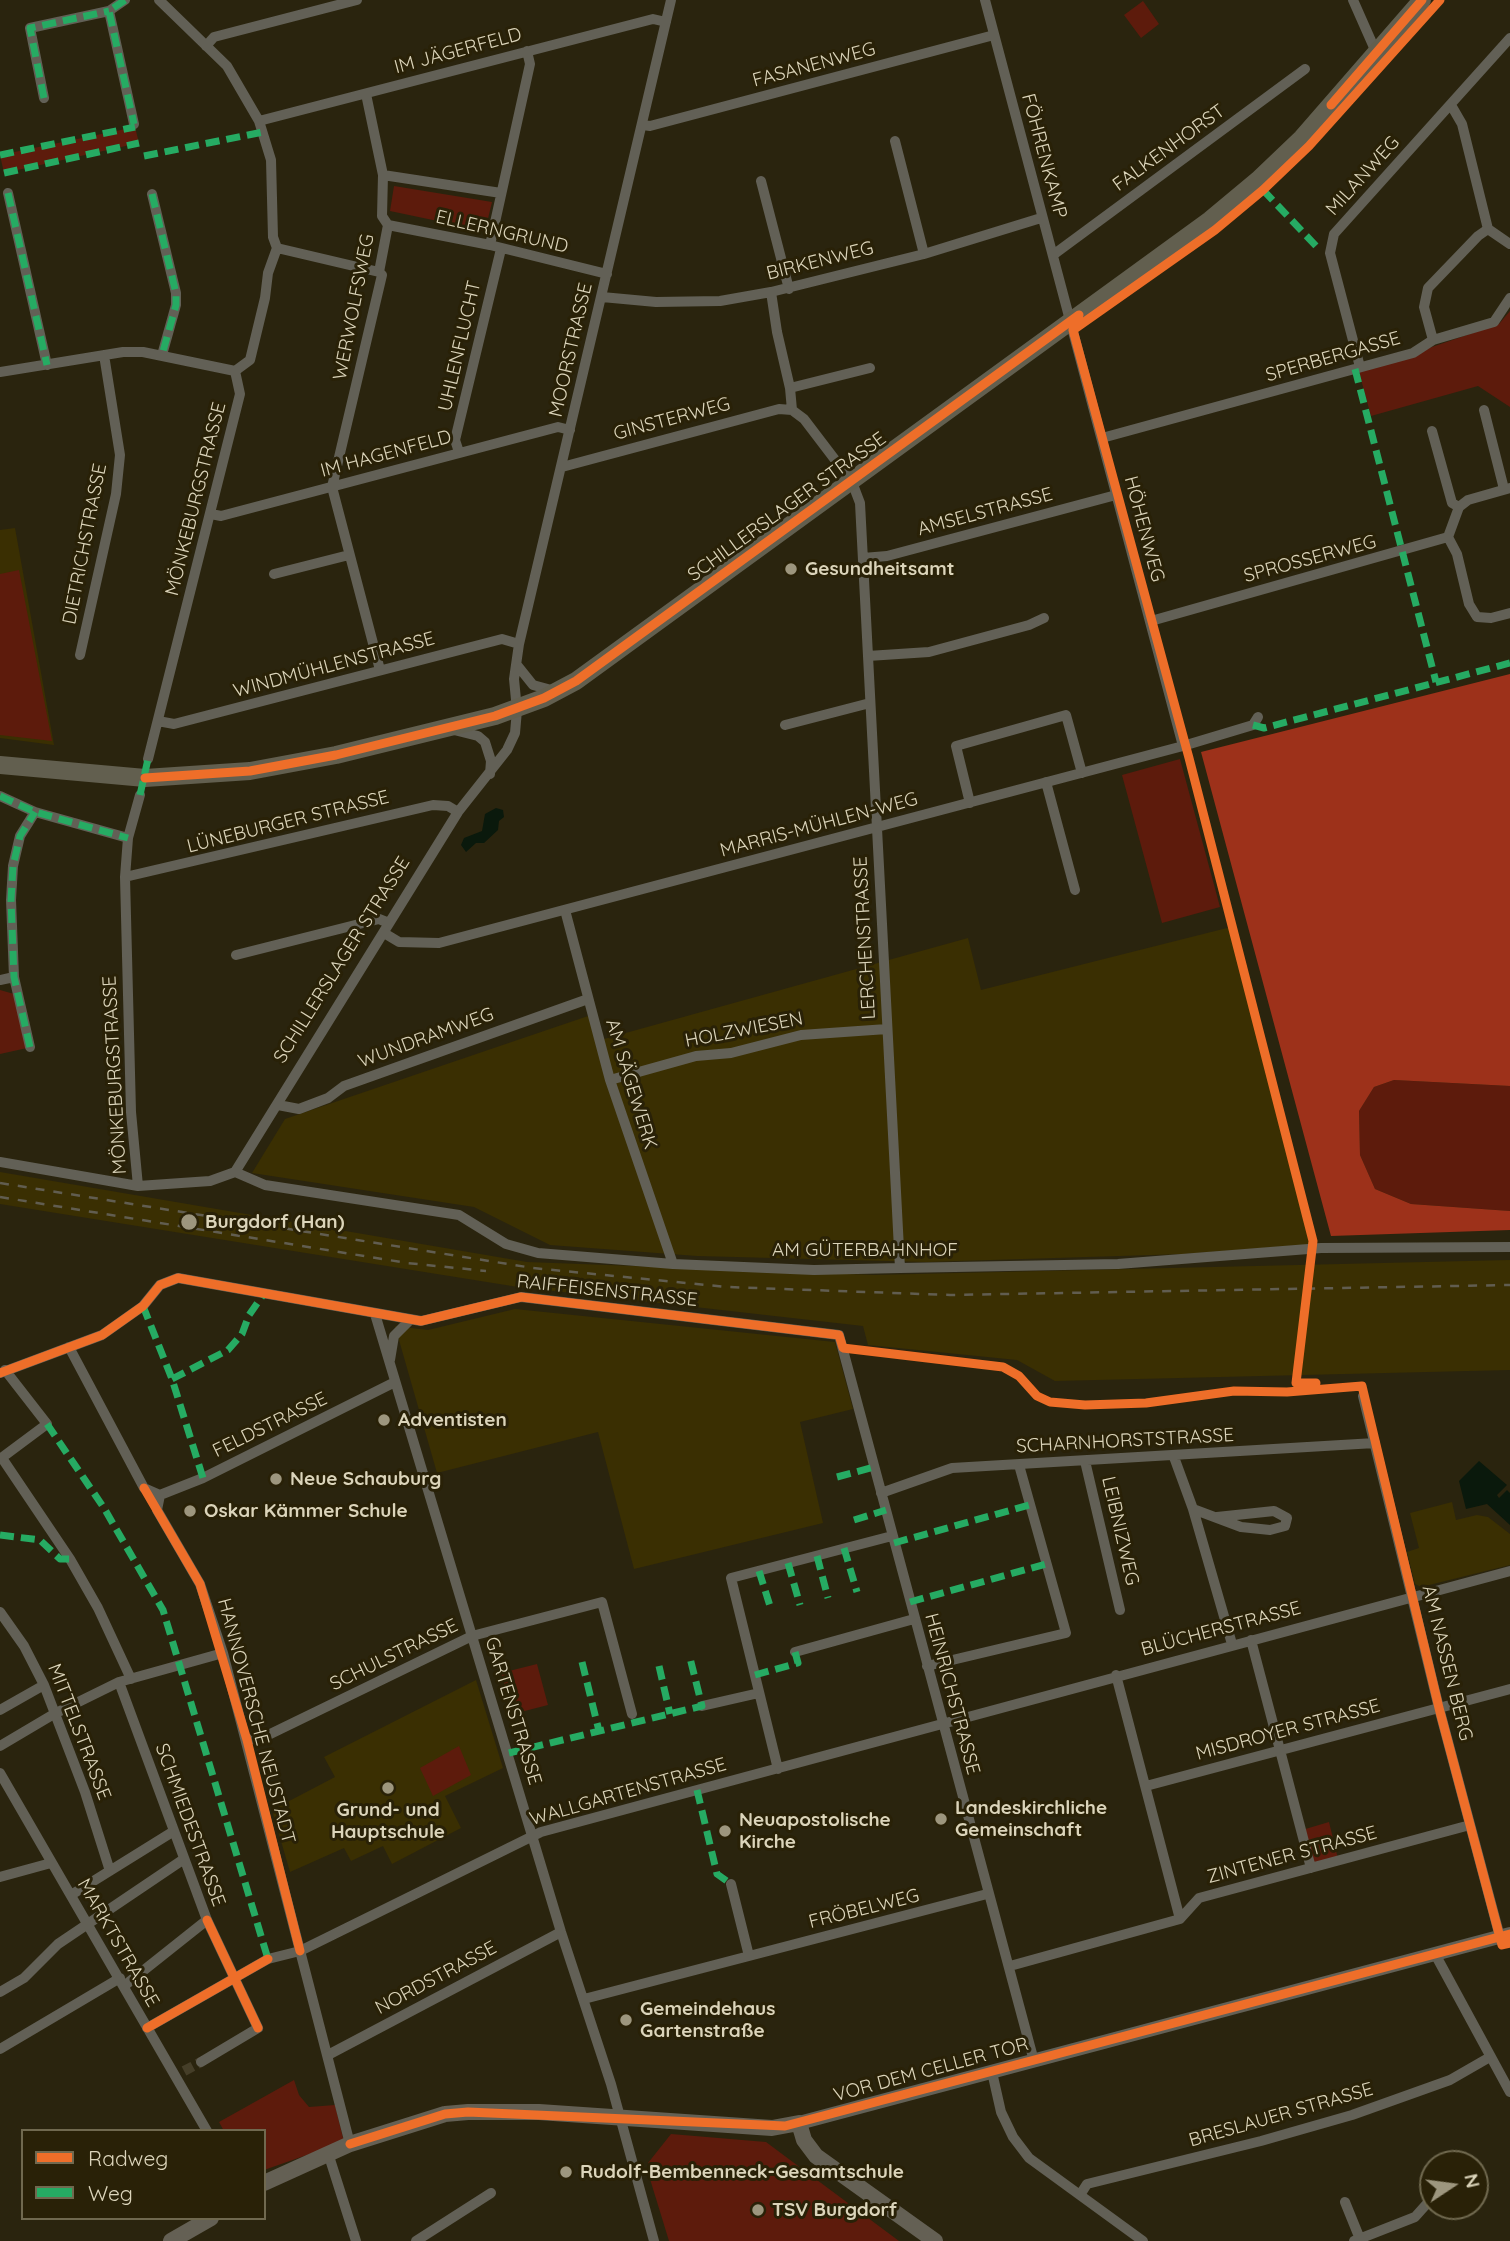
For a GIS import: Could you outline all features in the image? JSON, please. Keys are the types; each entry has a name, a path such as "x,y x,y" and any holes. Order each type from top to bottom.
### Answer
{"main road":[{"name":"SCHILLERSLAGER STRASSE","path":"517,709 557,691 596,667 1210,220 1258,180 1301,138 1422,0"},
{"path":"0,765 145,778 205,776 336,755 517,709"},
{"name":"VOR DEM CELLER TOR","path":"266,2182 351,2144 445,2114 468,2112 619,2118 772,2128 799,2123"},
{"path":"799,2123 804,2140 816,2156 935,2241"},
{"path":"171,2241 189,2237 209,2220"}],"street":[{"path":"44,98 30,28 109,11 125,0"},
{"path":"0,372 104,355 143,352 235,371 250,360 265,298 268,273 277,248 273,237 271,160 259,121 227,66 159,0"},
{"path":"206,46 215,37 357,0"},
{"name":"MOORSTRASSE","path":"517,709 514,679 519,645 671,0"},
{"name":"FÖHRENKAMP","path":"985,0 1070,321"},
{"path":"1353,0 1376,52"},
{"path":"109,11 134,124"},
{"name":"IM JÄGERFELD","path":"259,121 653,19 666,22"},
{"name":"FASANENWEG","path":"643,125 650,127 994,35"},
{"name":"MILANWEG","path":"1360,367 1329,253 1334,234 1510,38"},
{"name":"UHLENFLUCHT","path":"459,452 455,440 495,247 501,193 530,64 527,51"},
{"name":"FALKENHORST","path":"1053,255 1305,69"},
{"name":"WERWOLFSWEG","path":"332,487 382,275 379,272 388,225 382,216 383,175 366,94"},
{"path":"1451,105 1462,124 1488,229 1510,244"},
{"path":"895,141 924,254"},
{"name":"ELLERNGRUND","path":"383,175 501,193"},
{"path":"761,181 789,289"},
{"path":"8,193 47,365"},
{"path":"152,194 176,293 176,305 162,355"},
{"name":"BIRKENWEG","path":"603,297 656,302 720,300 789,289 924,254 1041,218"},
{"name":"ELLERNGRUND","path":"388,225 607,274"},
{"path":"1433,340 1424,307 1428,288 1488,229"},
{"path":"277,248 379,272"},
{"path":"771,292 790,387 792,411 804,419 852,481"},
{"name":"SPERBERGASSE","path":"1102,439 1413,353 1433,340 1494,322 1510,298"},
{"name":"HÖHENWEG","path":"1070,321 1184,746"},
{"name":"DIETRICHSTRASSE","path":"80,655 116,494 120,456 104,355"},
{"path":"790,387 870,368"},
{"name":"MÖNKEBURGSTRASSE","path":"148,759 240,394 235,371"},
{"name":"GINSTERWEG","path":"562,467 779,409 792,411"},
{"path":"1484,410 1507,489 1468,500 1459,507 1448,537 1457,554 1469,604 1477,617 1491,618 1510,613"},
{"name":"IM HAGENFELD","path":"211,514 221,516 558,427 570,430"},
{"path":"1432,431 1452,503 1459,507"},
{"name":"LERCHENSTRASSE","path":"852,481 860,503 900,1268"},
{"path":"332,487 380,670"},
{"name":"AMSELSTRASSE","path":"863,558 887,556 1116,495"},
{"name":"SPROSSERWEG","path":"1151,621 1448,537"},
{"path":"274,574 349,555"},
{"path":"868,656 929,652 1029,625 1044,618"},
{"name":"WINDMÜHLENSTRASSE","path":"158,721 174,724 502,639 519,645"},
{"path":"517,665 533,685 557,691"},
{"path":"785,725 870,703"},
{"name":"SCHILLERSLAGER STRASSE","path":"235,1172 458,812 507,750 515,733 517,709"},
{"path":"970,803 956,746 1066,715 1082,773"},
{"name":"MARRIS-MÜHLEN-WEG","path":"236,955 379,919 399,942 439,943 1184,746 1253,724 1258,717"},
{"path":"448,728 478,736 485,742 491,761 490,774"},
{"path":"1046,782 1075,890"},
{"name":"MÖNKEBURGSTRASSE","path":"138,1186 131,1112 125,877 128,838 140,795"},
{"path":"0,796 35,812 128,838"},
{"name":"LÜNEBURGER STRASSE","path":"125,877 433,805 448,806 458,812"},
{"path":"30,1047 14,977 11,900 13,866 20,836 35,812"},
{"name":"AM SÄGEWERK","path":"565,910 610,1080 674,1264"},
{"path":"0,980 14,977"},
{"name":"WUNDRAMWEG","path":"278,1105 299,1109 328,1098 344,1086 588,999"},
{"name":"HOLZWIESEN","path":"610,1080 696,1056 731,1053 801,1035 887,1029"},
{"path":"0,1161 138,1186 210,1181 235,1172"},
{"name":"AM GÜTERBAHNHOF","path":"235,1172 265,1185 459,1215 506,1244 538,1254 674,1264 814,1270 1118,1264 1321,1248 1510,1247"},
{"name":"RAIFFEISENSTRASSE","path":"69,1348 124,1321 164,1283 178,1278 410,1320 432,1319 521,1297 839,1335"},
{"name":"GARTENSTRASSE","path":"375,1314 561,1932 584,1999 654,2241"},
{"path":"389,1363 394,1336 410,1320"},
{"name":"HEINRICHSTRASSE","path":"839,1335 1034,2061"},
{"path":"131,1679 98,1608 57,1538 1,1458 47,1424 3,1372 69,1348 144,1488 160,1495"},
{"name":"FELDSTRASSE","path":"160,1495 247,1457 395,1382"},
{"name":"AM NASSEN BERG","path":"1363,1396 1439,1708 1470,1825 1505,1936"},
{"name":"SCHARNHORSTSTRASSE","path":"881,1493 952,1468 1174,1457 1374,1443"},
{"path":"1174,1457 1193,1509 1232,1644"},
{"name":"LEIBNIZWEG","path":"1085,1461 1120,1610"},
{"path":"927,1666 1066,1633 1019,1465"},
{"name":"HANNOVERSCHE NEUSTADT","path":"160,1495 156,1510 200,1584 223,1654 351,2144"},
{"path":"1193,1509 1241,1527 1270,1530 1285,1526 1287,1518 1274,1511 1217,1517"},
{"path":"778,1769 731,1578 892,1536"},
{"name":"BLÜCHERSTRASSE","path":"942,1722 1510,1571"},
{"name":"SCHULSTRASSE","path":"247,1740 261,1738 472,1636 602,1602 632,1714"},
{"name":"MITTELSTRASSE","path":"0,1612 24,1646 44,1685 85,1792 110,1871"},
{"path":"795,1652 914,1619"},
{"path":"1251,1640 1311,1868"},
{"path":"0,1745 54,1714 119,1682 223,1654"},
{"path":"1116,1675 1180,1919"},
{"name":"SCHMIEDESTRASSE","path":"119,1682 206,1920 258,2028 201,2062"},
{"path":"0,1710 44,1685"},
{"name":"MISDROYER STRASSE","path":"1146,1786 1510,1689"},
{"path":"702,1706 759,1693"},
{"name":"WALLGARTENSTRASSE","path":"147,2028 268,1959 300,1951 532,1835 886,1741 942,1722"},
{"name":"MARKTSTRASSE","path":"0,1773 147,2028 179,2074 205,2129"},
{"name":"ZINTENER STRASSE","path":"1010,1966 1180,1919 1199,1898 1470,1825"},
{"path":"71,1895 174,1831"},
{"path":"0,1992 24,1978 58,1944 184,1859"},
{"path":"0,1877 51,1863"},
{"path":"731,1884 749,1956"},
{"name":"FRÖBELWEG","path":"584,1999 987,1894"},
{"path":"0,2049 122,1982 206,1920"},
{"name":"NORDSTRASSE","path":"328,2055 561,1932"},
{"name":"VOR DEM CELLER TOR","path":"799,2123 1505,1936"},
{"path":"1435,1954 1510,2092"},
{"name":"BRESLAUER STRASSE","path":"1080,2195 1087,2184 1261,2141 1352,2115 1450,2080 1490,2057"},
{"path":"992,2072 1001,2112 1013,2137 1030,2158 1143,2241"},
{"path":"328,2153 356,2241"},
{"path":"416,2241 491,2193"},
{"path":"1345,2202 1357,2240 1415,2217 1419,2213"}],"shaded area":[{"path":"1143,1 1159,24 1141,38 1124,15"},
{"path":"135,127 139,143 4,173 0,155"},
{"path":"394,186 492,202 485,231 390,211"},
{"path":"1510,311 1510,407 1478,386 1371,416 1359,372 1499,324"},
{"path":"15,528 54,745 0,738 0,530"},
{"path":"19,570 52,741 0,735 0,574"},
{"path":"1510,674 1510,1086 1394,1080 1374,1087 1359,1111 1360,1155 1375,1189 1411,1204 1510,1211 1510,1230 1331,1236 1201,752"},
{"path":"1180,759 1220,907 1162,923 1122,775"},
{"path":"496,808 503,810 504,817 499,821 498,830 484,843 476,843 466,852 461,845 464,838 482,831 485,814"},
{"path":"1231,927 1316,1244 1184,1254 926,1262 697,1256 550,1245 474,1207 252,1173 285,1119 594,1014 604,1039 968,938 981,990"},
{"path":"0,990 14,994 27,1048 0,1054"},
{"path":"1394,1080 1510,1086 1510,1211 1411,1204 1375,1189 1360,1155 1359,1111 1374,1087"},
{"path":"0,1172 527,1262 874,1275 1510,1260 1510,1370 1055,1381 1017,1360 868,1345 863,1326 518,1287 0,1204"},
{"path":"515,1309 835,1342 853,1409 800,1422 823,1523 634,1569 598,1432 437,1473 395,1326 428,1330"},
{"path":"1479,1461 1507,1485 1497,1495 1499,1498 1507,1490 1510,1493 1510,1525 1487,1504 1466,1509 1459,1481"},
{"path":"1452,1502 1456,1520 1477,1515 1488,1517 1510,1534 1510,1565 1421,1587 1415,1584 1407,1552 1419,1548 1410,1513"},
{"path":"537,1664 548,1705 513,1714 501,1673"},
{"name":"Grund- und Hauptschule","path":"476,1680 503,1768 445,1796 461,1828 392,1864 383,1846 351,1861 344,1848 290,1872 272,1810 335,1777 324,1757"},
{"path":"459,1746 471,1775 433,1796 420,1768"},
{"path":"1329,1822 1338,1859 1312,1866 1302,1830"},
{"path":"294,2080 299,2095 309,2107 335,2105 344,2142 266,2169 266,2129 223,2129 219,2122"},
{"name":"TSV Burgdorf","path":"671,2134 766,2142 899,2241 669,2241 650,2179 648,2163"}],"tunnel":[{"path":"184,2071 201,2062"}],"railway":[{"path":"0,1183 533,1268 727,1287 950,1295 1510,1285"},
{"path":"0,1197 407,1263 486,1271"}],"marked path":[{"path":"125,0 109,11 134,124"},
{"path":"44,98 30,28 109,11"},
{"path":"0,155 135,127"},
{"path":"144,156 263,132"},
{"path":"4,173 139,143"},
{"path":"1263,190 1316,246"},
{"path":"8,193 47,365"},
{"path":"152,194 176,293 176,305 162,355"},
{"path":"1355,369 1436,682"},
{"path":"1253,725 1264,728 1510,663"},
{"path":"140,795 148,759"},
{"path":"0,796 35,812 128,838"},
{"path":"30,1047 14,977 11,900 13,866 20,836 35,812"},
{"path":"172,1379 228,1350 242,1334 249,1315 265,1292"},
{"path":"143,1306 172,1379 203,1478"},
{"path":"47,1424 104,1508 163,1610 268,1959"},
{"path":"837,1477 874,1467"},
{"path":"894,1543 1029,1505"},
{"path":"854,1520 886,1510"},
{"path":"0,1535 40,1540 60,1559 70,1559"},
{"path":"844,1548 857,1592"},
{"path":"817,1556 828,1598"},
{"path":"788,1563 800,1605"},
{"path":"910,1602 1046,1564"},
{"path":"759,1571 770,1606"},
{"path":"755,1675 798,1663 795,1652"},
{"path":"509,1753 702,1706 690,1658"},
{"path":"582,1662 599,1731"},
{"path":"659,1666 670,1714"},
{"path":"697,1790 717,1874 731,1884"}],"cycle path":[{"path":"1331,105 1422,0"},
{"path":"1316,1383 1296,1383 1313,1241 1189,758 1073,330 1215,230 1263,190 1309,146 1440,0"},
{"path":"145,778 250,771 336,755 495,716 544,698 576,681 1079,315"},
{"path":"0,1373 102,1335 143,1306 160,1285 178,1278 421,1321 521,1297 839,1335 843,1348 1003,1367 1019,1376 1037,1396 1050,1402 1085,1405 1146,1403 1234,1391 1287,1392 1362,1386 1439,1708 1502,1945 1510,1943"},
{"path":"144,1488 200,1584 247,1740 300,1951"},
{"path":"207,1920 258,2028"},
{"path":"350,2144 445,2114 468,2112 785,2126 1510,1934"},
{"path":"147,2028 268,1959"}],"place":[{"name":"Gesundheitsamt","path":"791,569"},
{"name":"Burgdorf (Han)","path":"189,1222"},
{"name":"Adventisten","path":"384,1420"},
{"name":"Neue Schauburg","path":"276,1479"},
{"name":"Oskar Kämmer Schule","path":"190,1511"},
{"name":"Grund- und Hauptschule","path":"388,1788"},
{"name":"Landeskirchliche Gemeinschaft","path":"941,1819"},
{"name":"Neuapostolische Kirche","path":"725,1831"},
{"name":"Gemeindehaus Gartenstraße","path":"626,2020"},
{"name":"Rudolf-Bembenneck-Gesamtschule","path":"566,2172"},
{"name":"TSV Burgdorf","path":"758,2210"}]}
